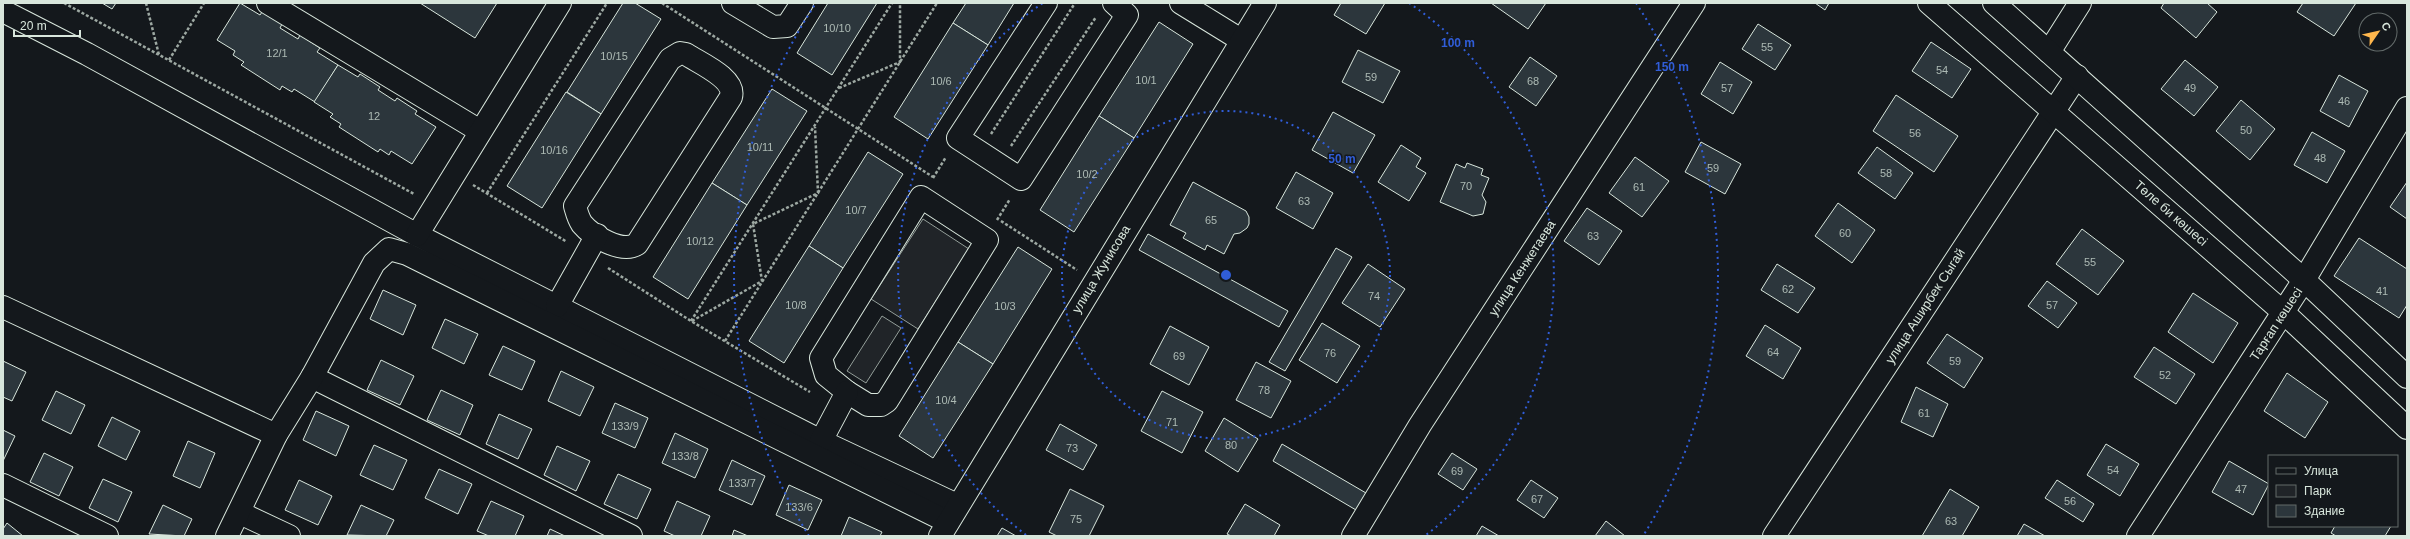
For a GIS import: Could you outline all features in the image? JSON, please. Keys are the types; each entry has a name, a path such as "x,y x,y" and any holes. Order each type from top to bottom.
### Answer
{"street":[{"path":"268,3 480,131"},
{"path":"417,235 560,3"},
{"path":"733,3 773,27 780,28 787,26 802,3"},
{"path":"1046,3 958,138 1021,179 1127,15 1114,3"},
{"path":"1181,3 1241,40"},
{"name":"улица Жунисова","path":"948,521 1265,3"},
{"name":"улица Кенжетаева","path":"1353,536 1420,425 1694,3"},
{"name":"Төле би көшесі","path":"1929,3 2054,110 2283,312 2407,428"},
{"path":"1994,3 2304,280 2407,377"},
{"path":"2049,52 2080,3"},
{"path":"3,11 87,54 417,235 821,441 948,521"},
{"path":"680,53 686,54 728,81 732,91 731,97 637,244 632,248 618,248 598,235 581,222 575,206 670,59 680,53"},
{"name":"улица Аширбек Сыгай","path":"1774,536 2077,76"},
{"name":"Тарғап көшесі","path":"2138,536 2304,280 2407,108"},
{"path":"921,197 987,240 887,402 881,405 868,405 826,375 822,367 821,358 921,197"},
{"path":"557,306 598,235"},
{"path":"227,536 240,513 276,435 312,377 374,263 389,249 414,257 948,521"},
{"path":"3,307 276,435"},
{"path":"312,377 632,536"},
{"path":"821,441 848,392"},
{"path":"3,486 107,536"},
{"path":"240,513 289,536"}],"path":[{"path":"64,3 414,194"},
{"path":"146,3 159,55"},
{"path":"169,60 204,3"},
{"path":"487,193 608,3"},
{"path":"662,3 940,181"},
{"path":"691,321 892,3"},
{"path":"900,3 900,62"},
{"path":"725,341 937,3"},
{"path":"980,151 1075,3"},
{"path":"999,165 1097,16"},
{"path":"838,89 900,62"},
{"path":"815,125 818,193"},
{"path":"921,197 958,138"},
{"path":"454,174 587,254 691,321 814,394"},
{"path":"987,240 1021,179"},
{"path":"752,224 818,193"},
{"path":"992,215 1094,281"},
{"path":"752,224 762,281"},
{"path":"691,321 762,281"}],"green space":[{"path":"923,219 969,249 918,329 871,299"},
{"path":"882,316 901,328 866,383 847,371"}],"building":[{"path":"102,3 116,3 112,9"},
{"path":"240,3 260,15 262,12 282,24 280,28 298,39 300,35 320,48 317,52 338,65 315,102 294,89 292,92 282,86 280,90 241,65 244,62 233,55 235,51 217,40"},
{"path":"420,3 497,3 475,38"},
{"path":"623,3 635,3 661,19 601,114 567,92"},
{"path":"828,3 877,3 832,75 797,53"},
{"path":"966,3 1014,3 988,45 953,23"},
{"path":"1341,3 1385,3 1366,34 1334,15"},
{"path":"1491,3 1546,3 1528,29"},
{"path":"1815,3 1829,3 1825,10"},
{"path":"2164,3 2207,3 2217,12 2196,38 2161,8"},
{"path":"2303,3 2356,3 2334,36 2297,12"},
{"path":"1159,22 1193,44 1134,138 1099,116"},
{"path":"953,23 988,45 928,139 894,117"},
{"path":"1758,24 1791,45 1775,70 1742,49"},
{"path":"1931,42 1971,69 1952,98 1912,71"},
{"path":"1358,50 1400,71 1383,103 1342,82"},
{"path":"1530,57 1557,76 1536,106 1509,87"},
{"path":"2185,60 2218,87 2194,116 2161,89"},
{"path":"1720,62 1752,82 1733,114 1701,94"},
{"path":"338,65 358,77 360,74 380,87 378,90 395,101 397,98 417,111 415,114 436,127 412,164 391,151 389,155 380,149 378,152 339,127 341,124 330,117 333,114 314,102"},
{"path":"2339,75 2368,91 2349,127 2320,111"},
{"path":"772,89 807,111 747,205 712,183"},
{"path":"566,92 601,114 542,208 507,186"},
{"path":"1896,95 1958,136 1934,172 1873,131"},
{"path":"2241,100 2275,129 2250,160 2216,131"},
{"path":"1333,112 1375,135 1353,173 1312,150"},
{"path":"1099,116 1134,138 1074,232 1040,210"},
{"path":"2312,132 2345,151 2327,183 2294,165"},
{"path":"1701,142 1741,164 1725,194 1685,172"},
{"path":"1401,145 1421,158 1416,167 1426,173 1409,201 1378,182"},
{"path":"1877,147 1913,173 1895,199 1858,173"},
{"path":"868,152 903,174 843,268 809,246"},
{"path":"1635,157 1669,181 1642,217 1609,193"},
{"path":"1467,163 1483,169 1481,175 1489,178 1482,195 1486,202 1483,214 1473,216 1440,202 1456,164 1465,168"},
{"path":"1296,172 1333,193 1313,229 1276,208"},
{"path":"1193,182 1246,211 1249,217 1249,224 1247,228 1240,233 1234,234 1224,254 1207,245 1205,250 1183,238 1186,233 1170,225"},
{"path":"2407,182 2407,219 2390,207"},
{"path":"712,183 747,205 688,299 653,277"},
{"path":"1838,203 1875,230 1852,263 1815,236"},
{"path":"1587,208 1622,231 1599,265 1564,241"},
{"path":"2082,229 2124,261 2098,295 2056,264"},
{"path":"1148,234 1288,311 1279,327 1139,250"},
{"path":"2359,238 2407,269 2407,305 2399,318 2334,276"},
{"path":"809,246 843,268 784,363 749,341"},
{"path":"1018,247 1052,269 993,364 958,342"},
{"path":"1336,248 1352,257 1285,371 1269,362"},
{"path":"1368,264 1405,289 1380,327 1342,303"},
{"path":"1777,264 1815,288 1798,313 1761,290"},
{"path":"2047,281 2077,303 2058,328 2028,306"},
{"path":"383,290 416,305 403,335 370,319"},
{"path":"2193,293 2238,323 2213,363 2168,332"},
{"path":"445,319 478,334 464,364 432,348"},
{"path":"1322,323 1360,346 1337,383 1299,360"},
{"path":"1765,325 1801,348 1783,379 1746,356"},
{"path":"1170,326 1209,347 1189,385 1150,364"},
{"path":"1947,334 1983,358 1964,388 1927,363"},
{"path":"958,342 993,364 933,458 899,436"},
{"path":"503,346 535,361 522,390 489,375"},
{"path":"2154,347 2195,374 2176,404 2134,377"},
{"path":"381,360 414,376 400,405 367,390"},
{"path":"3,361 26,372 12,401 3,397"},
{"path":"1256,362 1291,381 1271,418 1236,400"},
{"path":"561,371 594,387 580,416 548,401"},
{"path":"2287,373 2328,402 2305,438 2264,411"},
{"path":"1916,387 1948,404 1933,437 1901,422"},
{"path":"441,390 473,405 460,435 427,420"},
{"path":"56,391 85,405 71,434 42,420"},
{"path":"1162,391 1203,412 1182,453 1141,431"},
{"path":"615,403 648,418 635,448 602,433"},
{"path":"316,411 349,426 336,456 303,440"},
{"path":"499,414 532,429 518,459 486,444"},
{"path":"112,417 140,431 126,460 98,446"},
{"path":"1224,418 1258,439 1238,472 1205,451"},
{"path":"1060,424 1097,445 1083,470 1046,450"},
{"path":"3,430 15,436 3,461"},
{"path":"675,433 708,449 695,478 662,463"},
{"path":"188,441 215,453 200,488 173,476"},
{"path":"1282,444 1366,493 1356,510 1273,461"},
{"path":"2106,444 2139,464 2120,496 2087,475"},
{"path":"374,445 407,460 393,490 360,475"},
{"path":"557,446 590,461 576,491 544,475"},
{"path":"44,453 73,467 59,496 30,482"},
{"path":"1452,453 1477,469 1463,490 1438,474"},
{"path":"732,460 765,476 752,505 719,490"},
{"path":"2229,461 2268,483 2253,515 2212,492"},
{"path":"439,469 472,484 458,514 425,498"},
{"path":"618,474 651,489 637,519 604,504"},
{"path":"103,479 132,492 118,522 89,508"},
{"path":"299,480 332,496 318,525 285,510"},
{"path":"1531,480 1558,498 1544,518 1517,500"},
{"path":"2057,480 2094,504 2083,522 2045,498"},
{"path":"789,485 822,500 808,530 776,515"},
{"path":"1070,489 1104,506 1089,536 1057,536 1049,532"},
{"path":"1950,489 1979,507 1962,536 1922,536"},
{"path":"491,501 524,516 515,536 489,536 477,531"},
{"path":"677,501 710,516 701,536 675,536 664,531"},
{"path":"1245,504 1280,525 1274,536 1231,536 1227,534"},
{"path":"163,505 192,519 184,536 149,534"},
{"path":"361,505 394,520 386,536 347,535"},
{"path":"849,517 882,532 880,536 841,536"},
{"path":"1606,521 1625,536 1595,536"},
{"path":"7,523 23,536 3,536 3,529"},
{"path":"2024,524 2045,536 2017,536"},
{"path":"1482,526 1499,536 1476,536"},
{"path":"2334,527 2390,527 2385,536 2336,536 2331,533"},
{"path":"1002,528 1016,536 997,536"},
{"path":"550,529 565,536 547,536"},
{"path":"734,530 748,536 732,536"}]}
